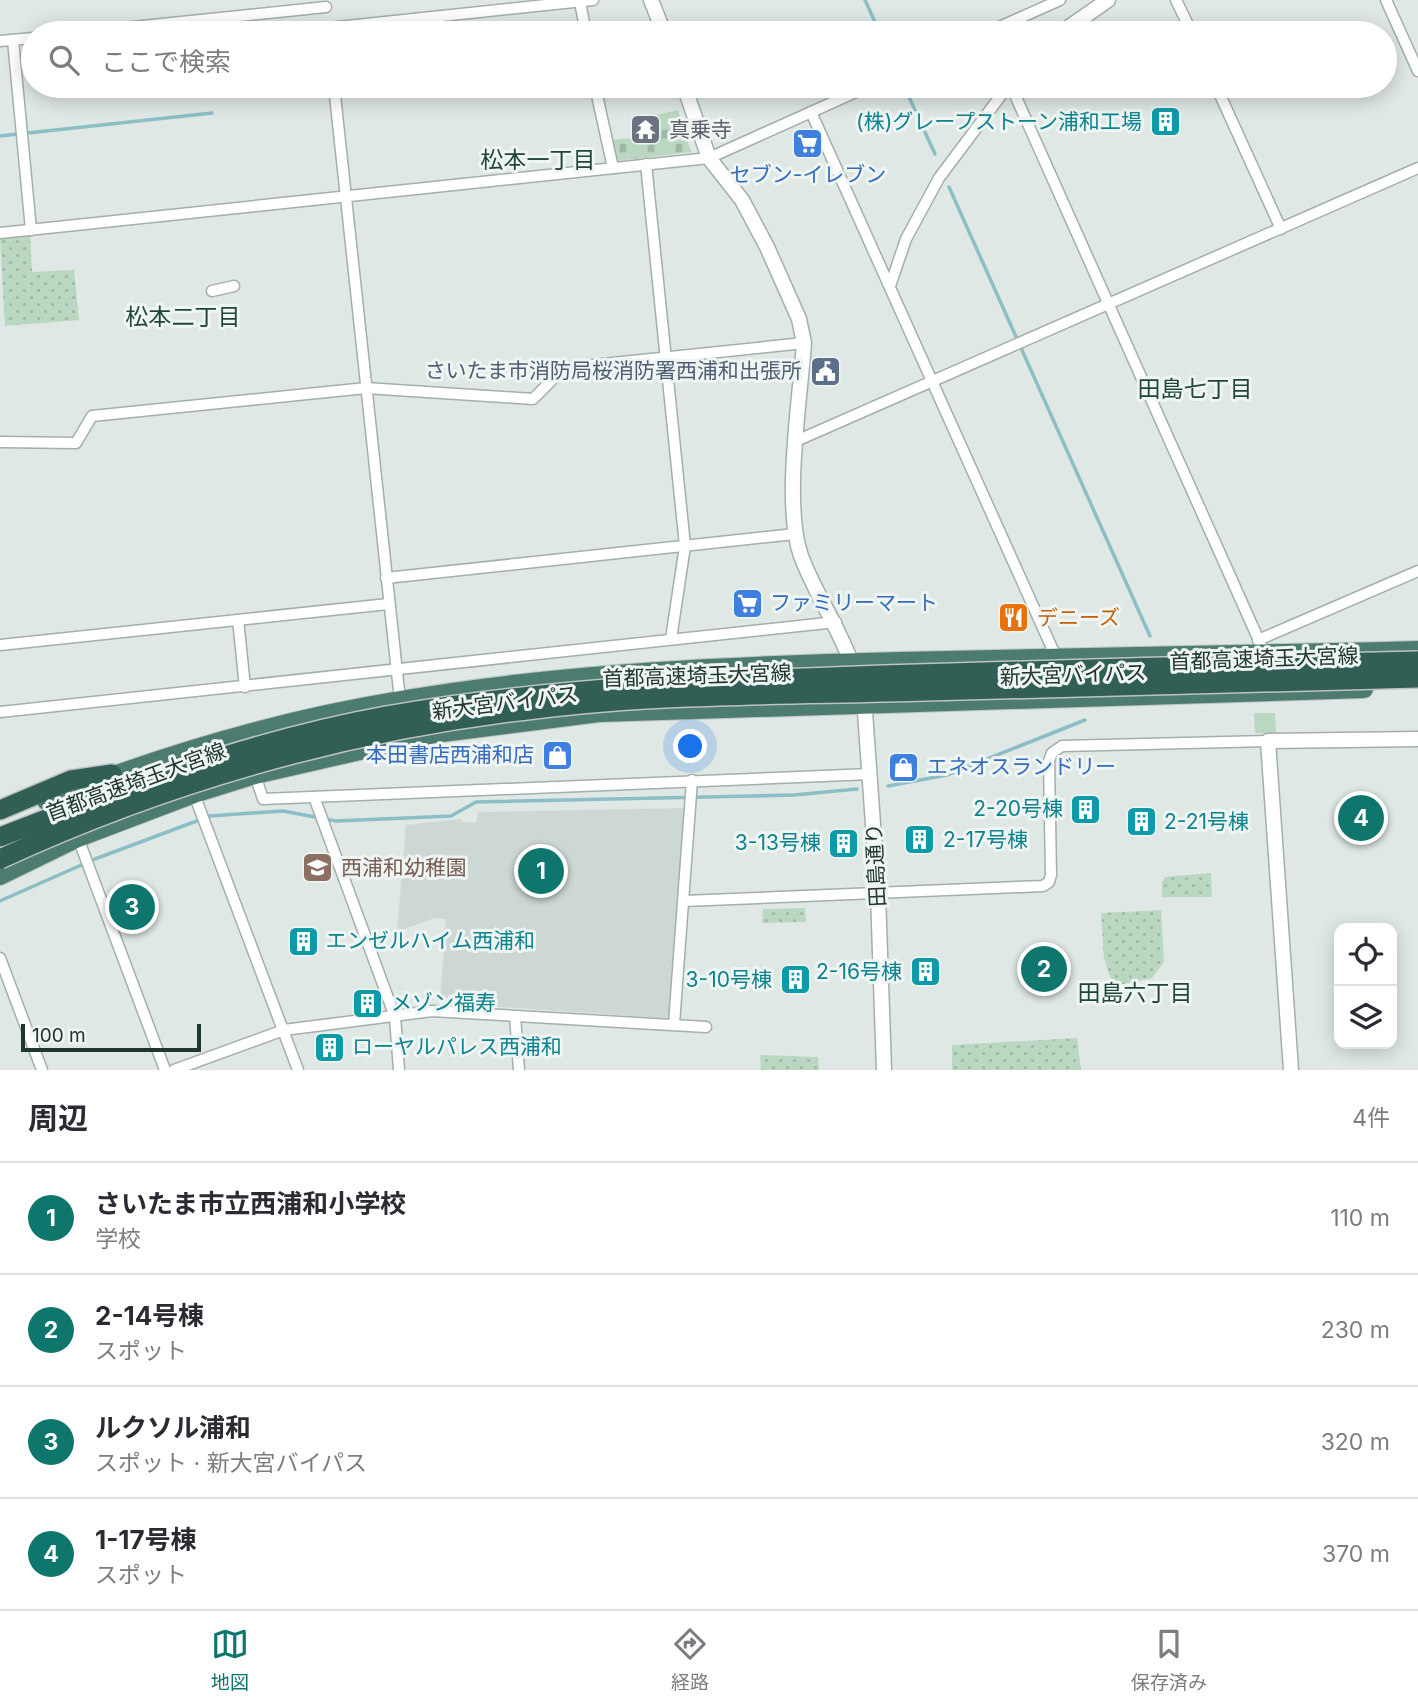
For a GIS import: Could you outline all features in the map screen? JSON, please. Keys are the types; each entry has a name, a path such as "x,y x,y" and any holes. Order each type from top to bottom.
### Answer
{"highway":[{"name":"新大宮バイパス","path":"0,819 113,774 282,725 400,700 591,675 1261,647 1418,650"},
{"name":"首都高速埼玉大宮線","path":"0,837 186,769 315,732 384,717 535,694 732,680 1418,661"},
{"name":"首都高速埼玉大宮線","path":"0,859 122,808 252,765 386,733 536,708 731,696 1418,678"},
{"name":"新大宮バイパス","path":"0,876 79,838 194,794 255,775 434,734 598,713 1418,687"},
{"path":"0,810 71,780 113,774"}],"street":[{"path":"415,21 593,0"},
{"path":"651,0 659,21"},
{"path":"1014,21 1060,0"},
{"path":"1078,21 1108,0"},
{"path":"1177,0 1187,21"},
{"path":"1386,0 1395,21"},
{"path":"580,2 584,21"},
{"path":"175,21 325,3 327,21"},
{"path":"1397,24 1418,71"},
{"path":"0,41 21,39"},
{"path":"13,40 31,230"},
{"path":"335,98 400,700"},
{"path":"598,98 613,168"},
{"path":"386,578 795,534 796,441 804,343 799,319 767,247 742,200 709,158 688,98"},
{"path":"0,233 709,158 842,98"},
{"path":"890,286 905,239 933,188 1000,98"},
{"path":"1014,98 1261,647 1418,571"},
{"path":"1221,98 1281,229"},
{"path":"811,112 1056,657"},
{"path":"646,164 685,546 671,639"},
{"path":"796,441 1418,169"},
{"path":"212,291 234,286"},
{"path":"0,442 75,443 92,416 366,388 533,399 564,368 804,343"},
{"name":"田島通り","path":"795,534 812,579 836,622 867,705 878,894 884,1070"},
{"path":"0,645 388,604"},
{"path":"238,620 245,687"},
{"path":"0,712 836,622"},
{"path":"684,901 1046,885 1051,875 1049,761 1052,753 1062,746 1418,739"},
{"path":"1268,741 1292,1070"},
{"path":"255,775 263,799 871,774"},
{"path":"674,1024 692,780"},
{"path":"194,794 298,1070"},
{"path":"314,797 396,1017 399,1070"},
{"path":"79,838 165,1070"},
{"path":"0,958 42,1070"},
{"path":"174,1070 284,1030 432,1011 706,1027"},
{"path":"515,1016 519,1070"}],"shaded area":[{"path":"685,808 670,1015 666,1018 440,1003 446,919 434,918 397,932 406,825 461,819 462,822 476,823 478,812"}],"green space":[{"path":"678,110 691,152 616,161 612,140 631,138 632,143 660,137 656,115"},
{"path":"30,234 32,272 74,270 79,320 5,326 0,237"},
{"path":"1254,713 1275,713 1276,733 1255,733"},
{"path":"1211,873 1212,897 1162,897 1162,882 1165,877"},
{"path":"805,908 806,922 762,923 763,909"},
{"path":"1161,910 1164,962 1152,978 1113,986 1104,958 1101,913"},
{"path":"1077,1038 1081,1070 952,1070 952,1045"},
{"path":"760,1055 818,1057 819,1070 761,1070"}],"waterway":[{"path":"865,0 875,21"},
{"path":"909,98 935,154"},
{"path":"0,136 212,113"},
{"path":"949,187 1150,636"},
{"path":"888,786 947,775 1085,720"},
{"path":"0,901 95,859 210,816 283,811 336,821 451,816 476,802 794,795 857,789"}],"place":[{"name":"(株)グレープストーン浦和工場","path":"1165,122"},
{"name":"真乗寺","path":"646,130"},
{"name":"セブン-イレブン","path":"808,143"},
{"name":"さいたま市消防局桜消防署西浦和出張所","path":"825,371"},
{"name":"ファミリーマート","path":"747,603"},
{"name":"デニーズ","path":"1014,618"},
{"name":"本田書店西浦和店","path":"557,755"},
{"name":"エネオスランドリー","path":"904,767"},
{"name":"2-20号棟","path":"1086,809"},
{"name":"1-17号棟","path":"1361,818"},
{"name":"2-21号棟","path":"1141,822"},
{"name":"2-17号棟","path":"920,840"},
{"name":"3-13号棟","path":"844,843"},
{"name":"西浦和幼稚園","path":"318,868"},
{"name":"さいたま市立西浦和小学校","path":"541,871"},
{"name":"ルクソル浦和","path":"132,907"},
{"name":"エンゼルハイム西浦和","path":"303,941"},
{"name":"2-14号棟","path":"1044,969"},
{"name":"2-16号棟","path":"925,972"},
{"name":"3-10号棟","path":"795,980"},
{"name":"メゾン福寿","path":"368,1003"},
{"name":"ローヤルパレス西浦和","path":"329,1047"}],"district":[{"name":"松本一丁目","path":"538,160"},
{"name":"松本二丁目","path":"183,317"},
{"name":"田島七丁目","path":"1195,389"},
{"name":"田島六丁目","path":"1135,993"}]}
